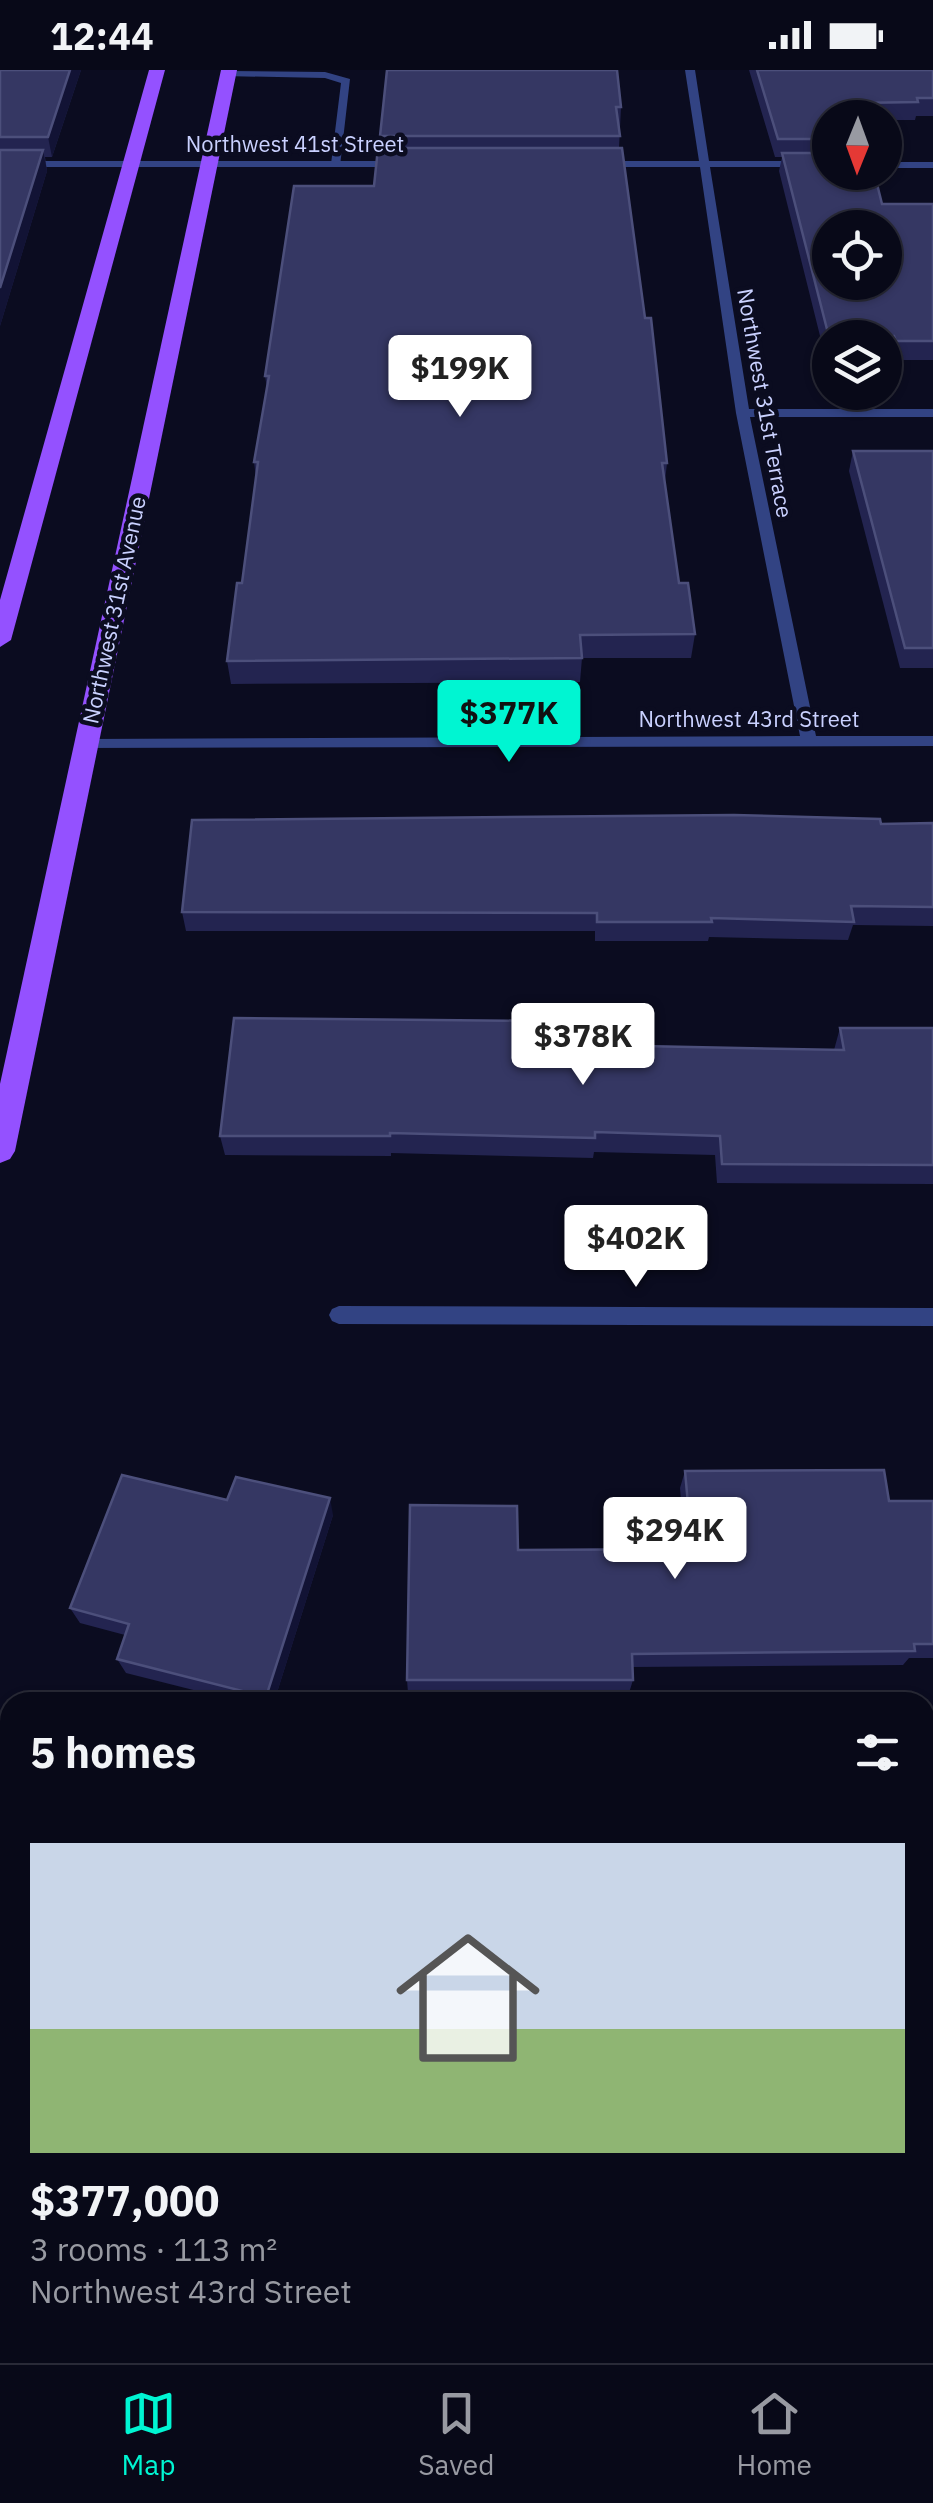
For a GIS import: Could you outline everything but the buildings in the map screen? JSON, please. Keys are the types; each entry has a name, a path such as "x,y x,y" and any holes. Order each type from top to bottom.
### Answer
{"main road":[{"path":"0,640 157,70"},
{"name":"Northwest 31st Avenue","path":"0,1150 229,72"}],"street":[{"name":"Northwest 31st Terrace","path":"690,70 743,413 809,740"},
{"path":"229,72 325,75 346,82 336,164"},
{"name":"Northwest 41st Street","path":"0,164 414,164"},
{"path":"590,164 812,164"},
{"path":"902,164 933,165"},
{"path":"743,413 933,413"},
{"name":"Northwest 43rd Street","path":"86,744 933,741"},
{"path":"339,1315 933,1317"}]}
